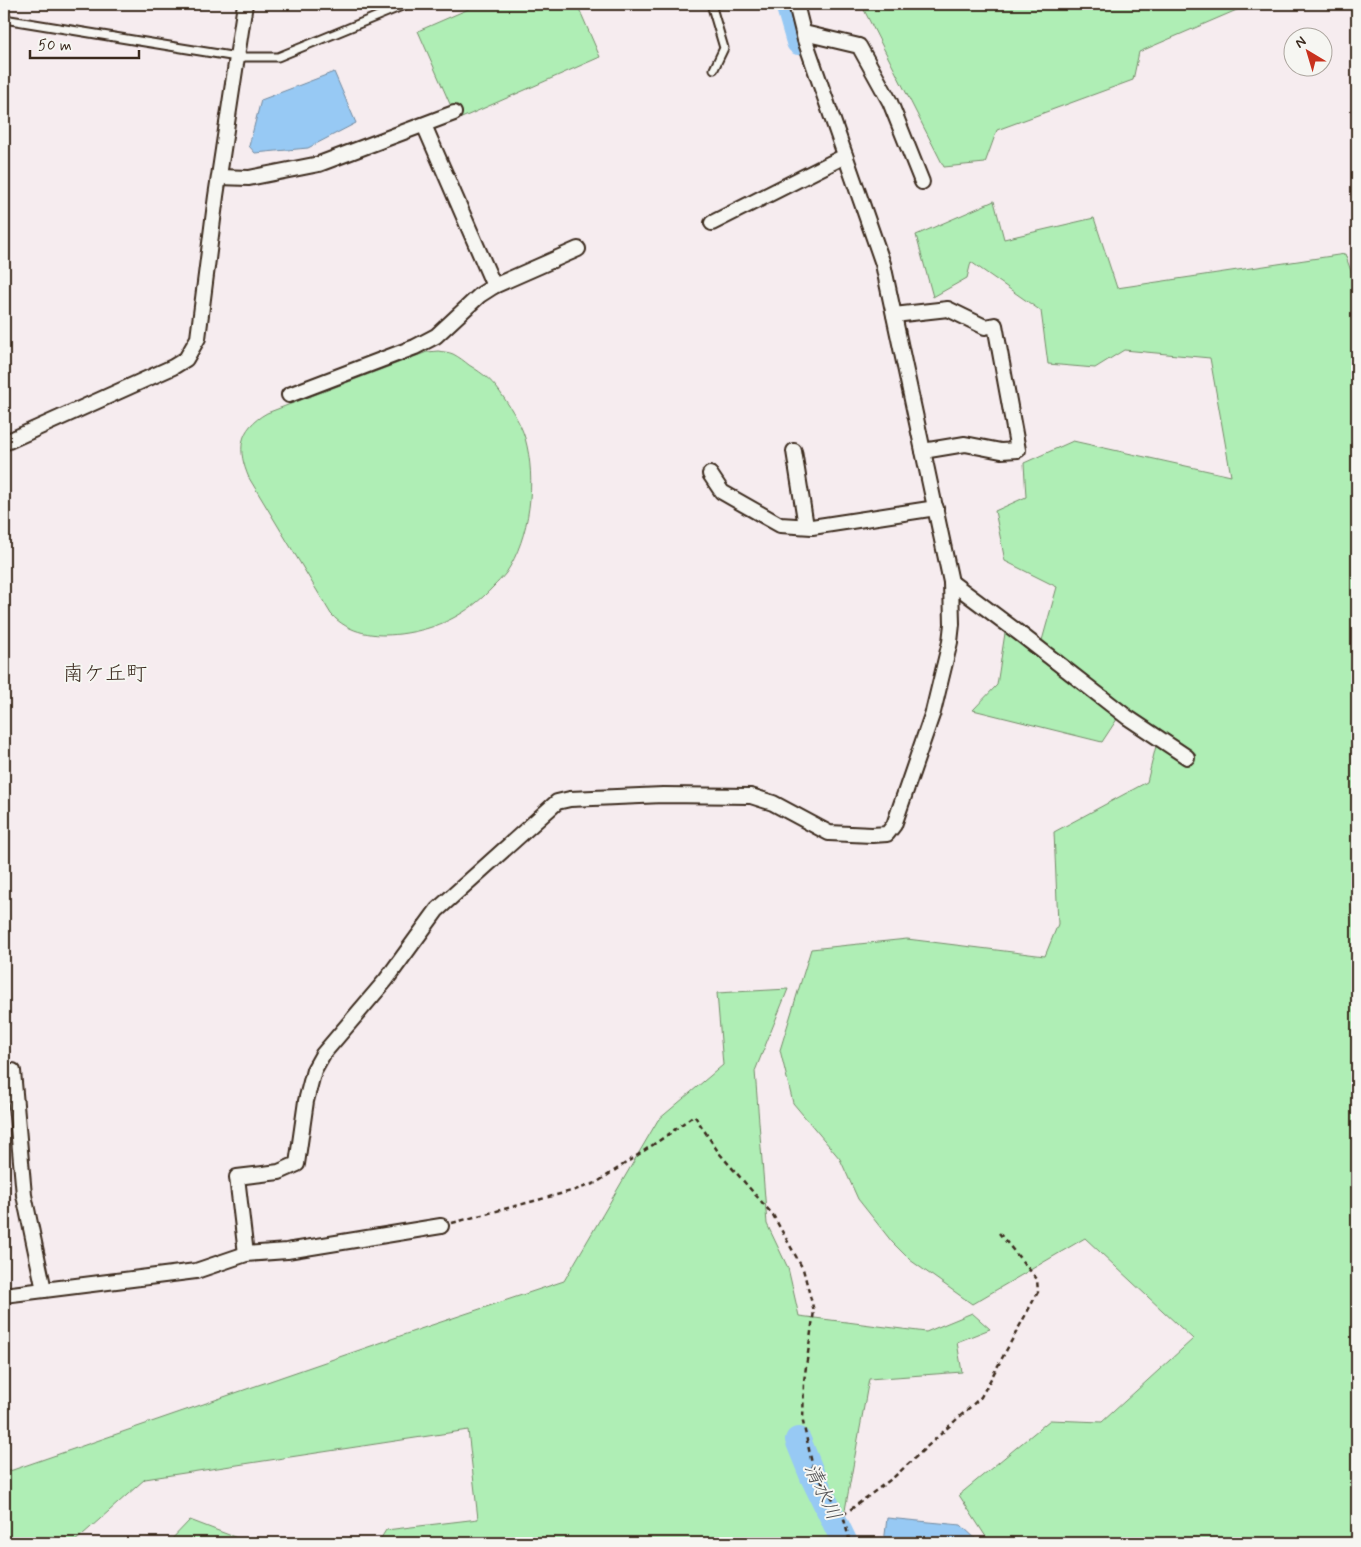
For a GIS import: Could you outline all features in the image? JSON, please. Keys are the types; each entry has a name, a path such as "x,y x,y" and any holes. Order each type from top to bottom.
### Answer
{"street":[{"path":"4,443 173,367 186,359 198,338 219,177 246,4"},
{"path":"246,1254 237,1177 279,1172 297,1164 306,1101 314,1070 323,1054 386,980 437,910 557,802 570,799 663,795 750,796 773,803 828,833 872,836 886,834 894,825 933,712 950,642 952,624 951,582 883,264 845,156 796,4"},
{"path":"804,33 860,46 890,102 922,182"},
{"path":"219,177 249,178 319,164 454,113"},
{"path":"424,124 494,286"},
{"path":"712,223 845,156"},
{"path":"289,395 415,347 436,336 480,295 494,286 578,249"},
{"path":"894,315 948,309 985,327 994,326 1018,450 1001,451 965,444 923,452"},
{"path":"794,451 806,526"},
{"path":"710,474 722,492 780,525 812,527 936,508"},
{"path":"951,582 1127,717 1186,757"},
{"path":"13,1071 24,1195 44,1290"},
{"path":"4,1295 196,1271 246,1254 287,1251 441,1226"}],"lane":[{"path":"4,19 237,57 278,57 408,4"},
{"path":"711,4 724,48 714,70"}],"path":[{"path":"441,1226 596,1183 694,1115 719,1153 772,1215 803,1269 814,1311 804,1381 802,1422 813,1468 843,1516 850,1543"},
{"path":"843,1516 894,1477 981,1397 1038,1292 1036,1279 999,1233"}],"green space":[{"path":"480,4 577,4 600,57 457,120 418,31"},
{"path":"861,4 1238,4 1239,9 1139,52 1133,80 997,130 985,163 944,167"},
{"path":"994,201 1004,239 1094,218 1117,288 1345,254 1357,288 1357,1543 990,1543 959,1495 1050,1420 1102,1422 1193,1339 1085,1238 972,1304 910,1260 892,1242 858,1199 840,1159 793,1103 780,1050 811,949 907,939 1045,956 1058,924 1054,832 1147,782 1160,730 1125,707 1102,742 973,710 997,685 1005,633 1041,644 1057,587 1005,561 995,511 1026,497 1024,463 1073,441 1231,476 1210,358 1124,350 1095,368 1048,364 1041,311 971,262 967,278 933,297 916,235"},
{"path":"438,351 455,355 488,379 500,392 519,422 529,454 531,490 526,526 521,543 506,573 483,597 462,613 439,624 414,632 391,635 363,633 346,626 331,614 249,478 245,468 242,449 245,433 257,419 267,413 427,352"},
{"path":"788,989 755,1071 767,1224 788,1268 799,1316 926,1332 972,1313 990,1329 957,1342 962,1372 869,1379 839,1543 378,1543 386,1530 478,1519 468,1430 145,1479 73,1543 4,1543 4,1473 564,1281 658,1120 723,1065 717,993"},
{"path":"190,1520 250,1543 168,1543"}],"water":[{"path":"334,72 356,123 308,148 255,153 249,146 261,100"},
{"path":"887,1518 961,1525 980,1543 884,1543"}],"waterway":[{"path":"788,4 799,42"},
{"name":"清水川","path":"798,1440 813,1477 845,1543"}],"district":[{"name":"南ケ丘町","path":"105,674"}]}
